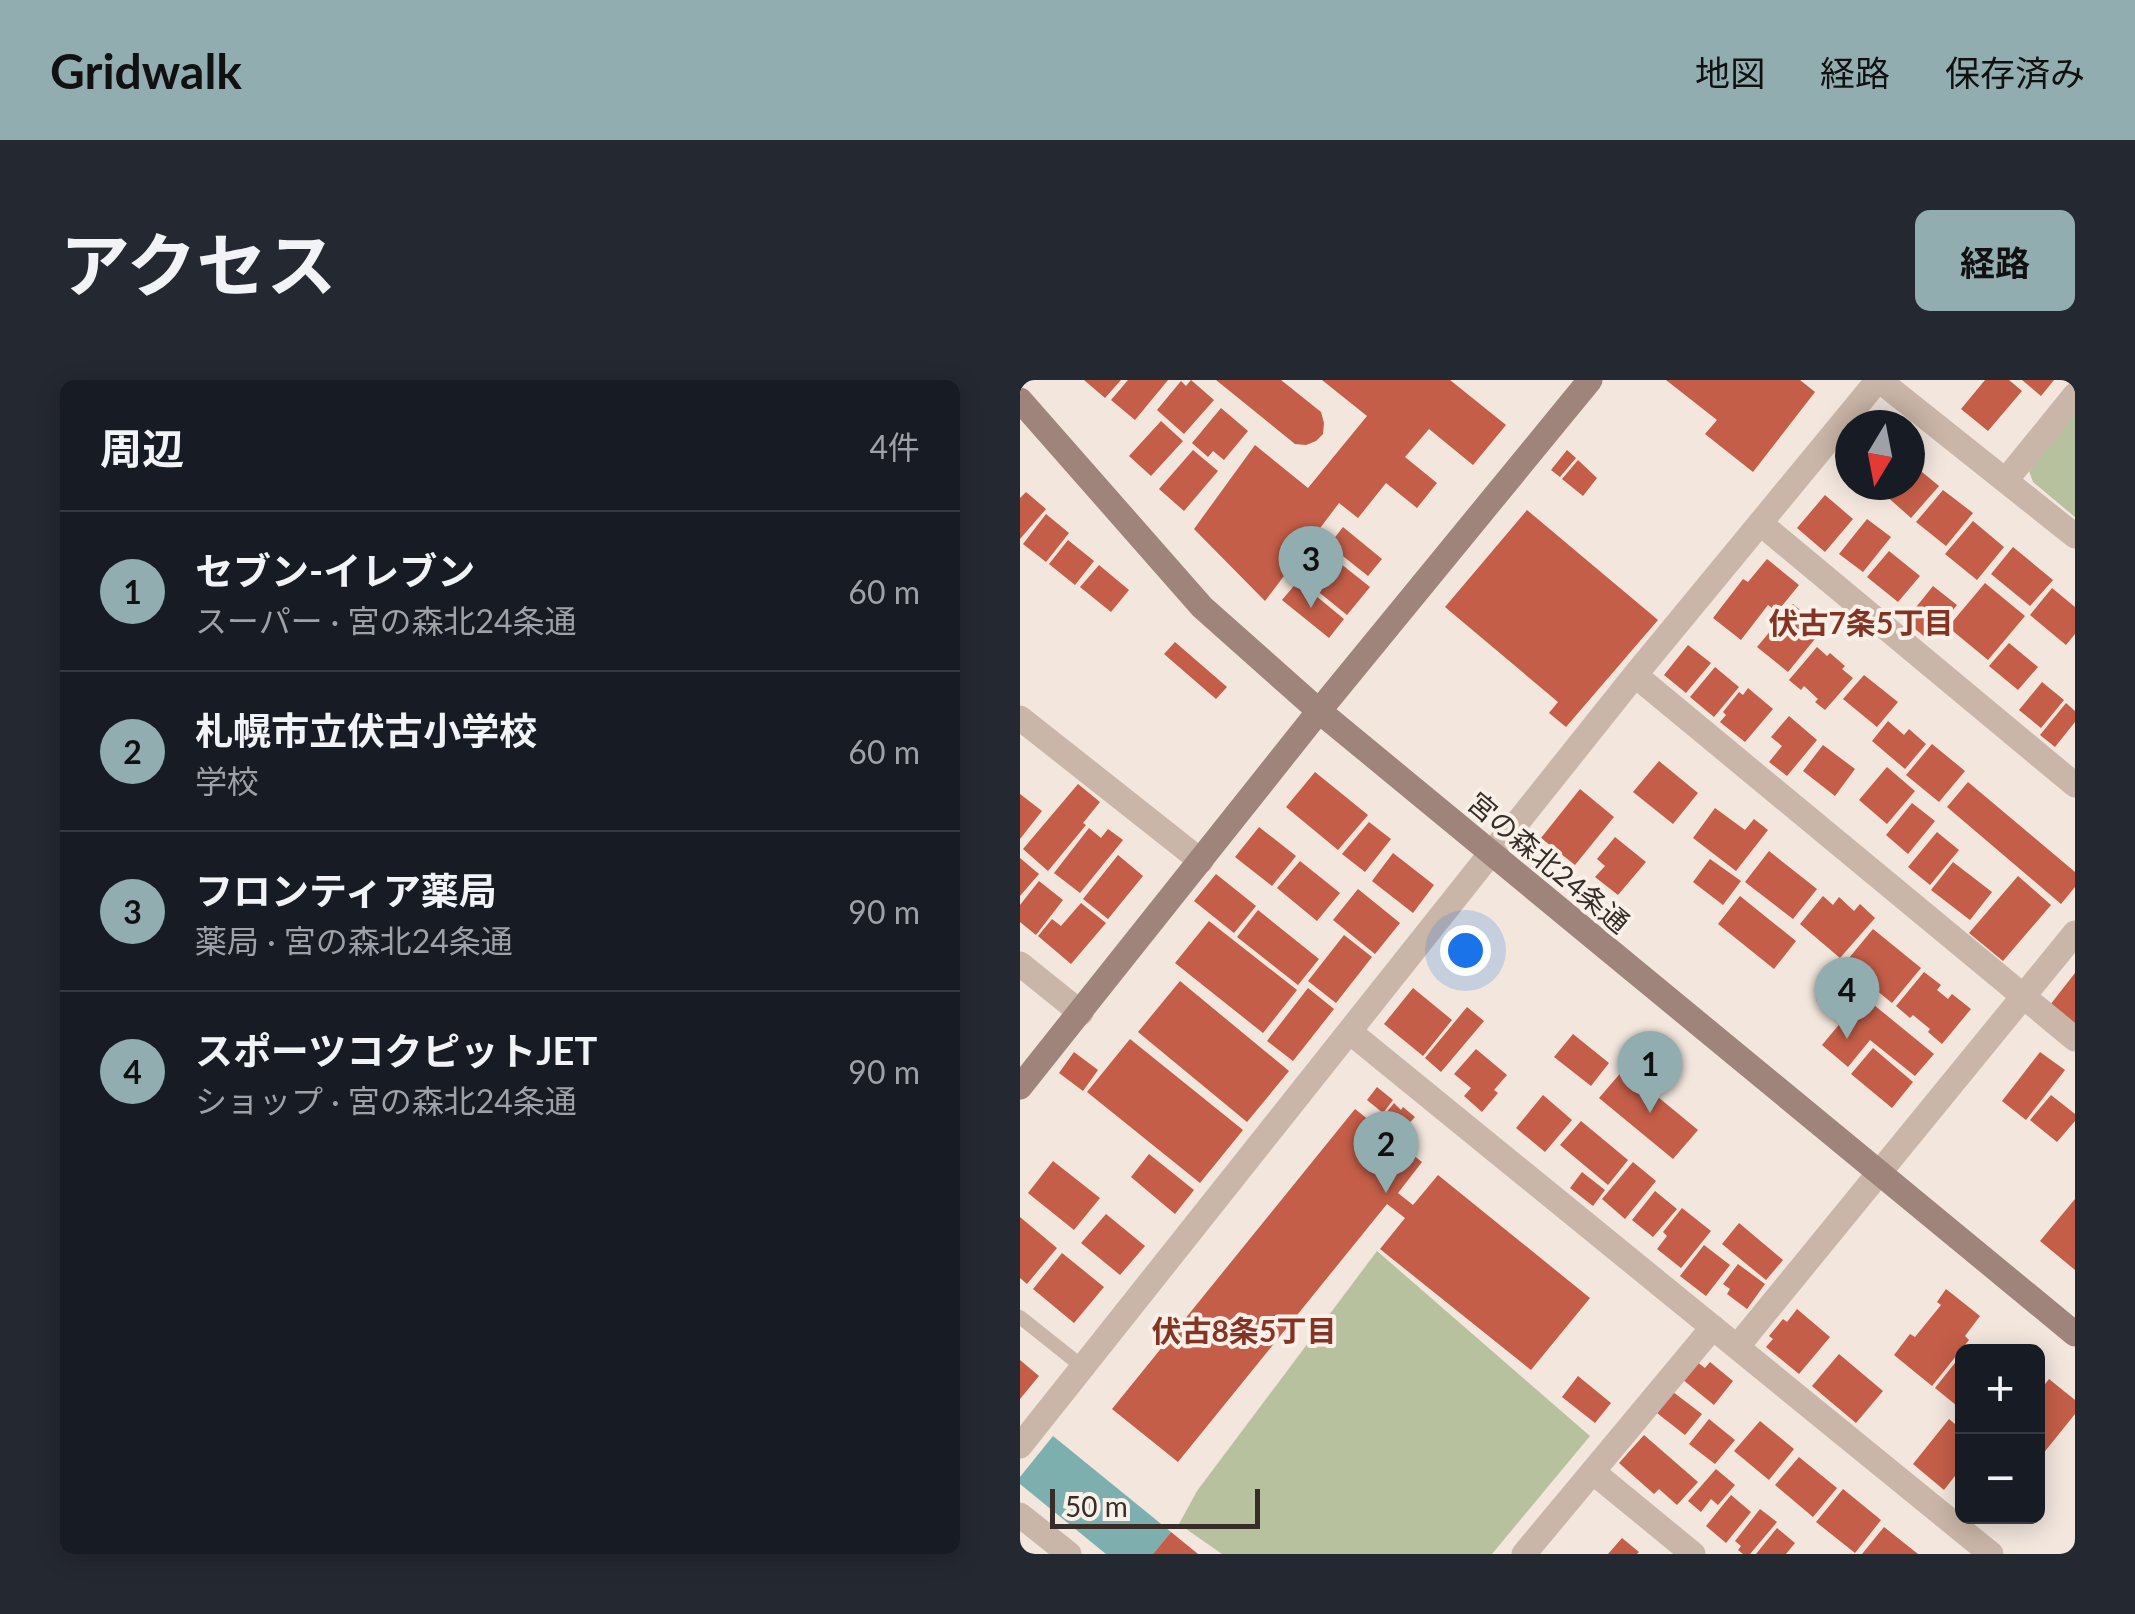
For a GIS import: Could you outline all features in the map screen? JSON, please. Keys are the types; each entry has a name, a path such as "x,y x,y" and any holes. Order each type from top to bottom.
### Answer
{"street":[{"path":"1020,1087 1319,711 1590,380"},
{"path":"1020,1446 1491,853 1878,380 2075,536"},
{"path":"2006,480 2075,395"},
{"name":"宮の森北24条通","path":"1020,400 1202,607 1319,711 2075,1334"},
{"path":"1760,524 2075,786"},
{"path":"1635,675 2075,1040"},
{"path":"1020,718 1201,861"},
{"path":"1737,1347 2075,933"},
{"path":"1020,964 1081,1013"},
{"path":"1350,1032 1990,1554"},
{"path":"1524,1554 1713,1327"},
{"path":"1593,1472 1693,1554"},
{"path":"1020,1515 1069,1554"}],"lane":[{"path":"1020,1317 1084,1368"}],"green space":[{"path":"2075,413 2075,517 2033,482 2029,471"},
{"path":"1377,1251 1590,1436 1492,1554 1222,1554 1179,1524 1197,1491"}],"water":[{"path":"1053,1436 1171,1532 1153,1554 1106,1554 1020,1484 1020,1477"}],"building":[{"path":"1084,380 1121,380 1105,398"},
{"path":"1128,380 1168,380 1135,420 1111,400"},
{"path":"1191,380 1214,400 1184,434 1157,410 1181,381 1186,386"},
{"path":"1216,380 1281,380 1321,412 1323,434 1306,445 1295,444"},
{"path":"1322,380 1450,380 1506,425 1473,465 1429,429 1405,457 1437,483 1417,508 1386,483 1358,518 1339,503 1265,601 1194,529 1255,445 1308,488 1367,416"},
{"path":"1666,380 1800,380 1815,392 1753,472 1705,434 1717,420"},
{"path":"1985,380 2009,380 2022,391 1988,431 1961,409"},
{"path":"2022,380 2054,380 2041,396"},
{"path":"1221,408 1248,431 1224,460 1213,451 1208,457 1192,443"},
{"path":"1161,421 1183,441 1151,476 1129,456"},
{"path":"1193,450 1218,471 1184,511 1159,489"},
{"path":"1567,450 1576,458 1560,477 1551,470"},
{"path":"1578,460 1597,478 1583,496 1562,479"},
{"path":"1925,474 1939,486 1911,518 1891,500 1925,500"},
{"path":"1943,490 1973,513 1946,546 1916,522"},
{"path":"1026,492 1046,509 1020,539 1020,498"},
{"path":"1825,495 1853,519 1825,552 1797,528"},
{"path":"1527,510 1658,620 1566,727 1549,713 1558,702 1445,607"},
{"path":"1046,514 1069,533 1046,562 1023,544"},
{"path":"1867,519 1891,537 1863,572 1839,554"},
{"path":"1973,521 2004,547 1977,580 1945,554"},
{"path":"1343,527 1382,559 1368,576 1329,545"},
{"path":"1068,540 1094,561 1075,585 1049,564"},
{"path":"2013,547 2053,580 2030,606 1991,574"},
{"path":"1321,548 1370,587 1347,615 1299,576"},
{"path":"1889,551 1920,576 1898,602 1867,577"},
{"path":"1767,559 1799,585 1777,612 1768,605 1741,640 1713,618 1743,579 1748,582"},
{"path":"1099,565 1129,590 1111,612 1080,587"},
{"path":"1298,581 1344,619 1329,638 1282,600"},
{"path":"1985,583 2025,616 1988,660 1948,627"},
{"path":"1933,586 1957,605 1929,640 1905,621"},
{"path":"2052,588 2075,607 2075,634 2066,645 2030,615"},
{"path":"1793,604 1823,629 1788,672 1757,647"},
{"path":"1175,642 1227,687 1216,699 1164,654"},
{"path":"2009,643 2038,667 2018,690 1989,666"},
{"path":"1688,645 1711,663 1686,693 1664,675"},
{"path":"1817,647 1827,656 1830,653 1853,678 1825,710 1804,686 1801,690 1789,680"},
{"path":"1715,667 1739,687 1714,717 1690,697"},
{"path":"1864,675 1898,702 1877,727 1843,699"},
{"path":"2042,682 2064,700 2041,728 2019,710"},
{"path":"1748,688 1773,709 1745,742 1720,722 1739,692 1743,695"},
{"path":"2066,703 2075,711 2075,722 2055,747 2040,735"},
{"path":"1789,716 1817,740 1787,776 1769,762 1782,746 1771,737"},
{"path":"1888,721 1904,735 1909,729 1926,744 1905,769 1872,741"},
{"path":"1932,744 1965,771 1939,802 1906,775"},
{"path":"1823,745 1855,769 1835,796 1803,771"},
{"path":"1659,761 1698,793 1673,824 1633,792"},
{"path":"1887,767 1915,791 1887,824 1859,800"},
{"path":"1315,772 1368,815 1338,850 1286,807"},
{"path":"1968,782 2075,872 2075,887 2061,904 1947,807"},
{"path":"1078,784 1100,802 1048,871 1023,849"},
{"path":"1580,789 1614,817 1575,865 1541,838"},
{"path":"1020,794 1042,811 1020,839"},
{"path":"1912,803 1935,821 1908,854 1886,835"},
{"path":"1715,808 1745,830 1754,819 1768,830 1736,871 1693,838"},
{"path":"1369,822 1391,839 1365,872 1342,854"},
{"path":"1259,827 1296,856 1272,886 1235,857"},
{"path":"1089,828 1101,838 1108,829 1123,840 1080,893 1054,873"},
{"path":"1937,832 1959,850 1930,885 1908,867"},
{"path":"1615,837 1646,862 1618,895 1595,877 1605,866 1597,859"},
{"path":"1769,851 1817,889 1793,919 1745,882"},
{"path":"1393,853 1434,885 1413,913 1372,881"},
{"path":"1118,855 1143,876 1108,919 1083,899"},
{"path":"1020,858 1039,874 1020,896"},
{"path":"1710,859 1741,881 1723,905 1693,882"},
{"path":"1300,861 1340,893 1317,921 1277,888"},
{"path":"1953,862 1992,892 1970,920 1931,890"},
{"path":"1216,874 1256,906 1234,933 1194,901"},
{"path":"2018,876 2051,905 2003,961 1969,933"},
{"path":"1039,881 1063,900 1036,935 1020,922 1020,905"},
{"path":"1358,889 1400,923 1375,954 1333,920"},
{"path":"1740,896 1796,941 1774,969 1718,924"},
{"path":"1823,896 1833,905 1839,897 1854,911 1860,904 1875,918 1840,958 1800,924"},
{"path":"1081,903 1106,923 1071,964 1038,936 1052,919 1061,926"},
{"path":"1258,910 1319,959 1298,985 1237,937"},
{"path":"1209,921 1297,990 1263,1033 1175,963"},
{"path":"1873,929 1921,968 1892,1003 1844,964"},
{"path":"1344,935 1372,957 1336,1003 1308,981"},
{"path":"1924,972 1941,985 1937,990 1948,999 1952,994 1971,1009 1942,1044 1928,1032 1930,1029 1896,1006"},
{"path":"1838,973 1860,992 1837,1018 1816,1000"},
{"path":"2075,973 2075,1024 2050,1005"},
{"path":"1180,981 1289,1071 1247,1122 1138,1032"},
{"path":"1308,988 1334,1009 1293,1061 1267,1041"},
{"path":"1413,988 1452,1020 1423,1056 1384,1024"},
{"path":"1863,996 1934,1054 1915,1076 1870,1040 1848,1067 1822,1045"},
{"path":"1467,1007 1484,1021 1441,1072 1425,1058"},
{"path":"1573,1034 1609,1063 1591,1086 1554,1057"},
{"path":"1130,1039 1243,1130 1200,1183 1087,1092"},
{"path":"1873,1048 1913,1082 1892,1108 1851,1074"},
{"path":"1476,1049 1507,1075 1482,1112 1464,1096 1471,1088 1454,1074"},
{"path":"1074,1052 1098,1070 1083,1091 1059,1073"},
{"path":"2040,1052 2065,1070 2026,1120 2002,1101"},
{"path":"1624,1069 1698,1130 1673,1159 1599,1098"},
{"path":"1377,1087 1393,1100 1383,1113 1367,1100"},
{"path":"1543,1095 1572,1120 1545,1152 1516,1128"},
{"path":"2051,1095 2075,1114 2075,1121 2057,1142 2030,1120"},
{"path":"1394,1103 1415,1117 1403,1130 1386,1113"},
{"path":"1355,1109 1422,1162 1398,1193 1413,1205 1438,1175 1590,1298 1531,1370 1380,1249 1405,1218 1387,1204 1178,1462 1112,1409"},
{"path":"1581,1121 1628,1160 1608,1185 1560,1145"},
{"path":"1149,1154 1194,1190 1175,1214 1131,1177"},
{"path":"1053,1161 1100,1198 1074,1230 1028,1193"},
{"path":"1633,1162 1656,1181 1625,1219 1602,1199"},
{"path":"1582,1172 1605,1190 1593,1206 1570,1188"},
{"path":"1655,1191 1677,1209 1653,1237 1632,1220"},
{"path":"2075,1199 2075,1270 2040,1241"},
{"path":"1682,1208 1711,1231 1681,1268 1657,1249 1667,1236 1663,1232"},
{"path":"1106,1214 1145,1246 1120,1275 1081,1243"},
{"path":"1020,1217 1057,1248 1027,1284 1020,1278"},
{"path":"1739,1223 1783,1260 1766,1280 1722,1244"},
{"path":"1704,1245 1730,1265 1706,1296 1680,1276"},
{"path":"1062,1253 1104,1287 1074,1323 1033,1289"},
{"path":"1738,1264 1765,1284 1747,1309 1727,1294 1730,1289 1723,1284"},
{"path":"1946,1289 1980,1316 1965,1336 1969,1340 1966,1344 1955,1344 1955,1357 1932,1386 1894,1355 1941,1305 1937,1302"},
{"path":"1797,1309 1830,1337 1799,1374 1766,1347 1773,1339 1769,1336"},
{"path":"1839,1354 1883,1391 1856,1423 1812,1386"},
{"path":"1020,1360 1039,1376 1020,1399"},
{"path":"1697,1362 1705,1368 1710,1362 1733,1381 1714,1405 1682,1379"},
{"path":"1955,1363 1955,1404 1935,1388"},
{"path":"1578,1376 1611,1403 1595,1423 1562,1397"},
{"path":"2049,1379 2075,1400 2075,1414 2045,1451 2045,1434 2045,1384"},
{"path":"1673,1392 1702,1414 1685,1435 1657,1413"},
{"path":"1709,1419 1735,1440 1715,1464 1689,1444"},
{"path":"1949,1419 1955,1424 1955,1476 1944,1490 1913,1464"},
{"path":"1760,1421 1794,1449 1769,1480 1734,1451"},
{"path":"1644,1435 1698,1482 1677,1505 1659,1489 1654,1494 1619,1463"},
{"path":"1799,1457 1837,1488 1813,1517 1775,1485"},
{"path":"1716,1469 1735,1485 1718,1505 1711,1499 1701,1512 1688,1501"},
{"path":"1843,1489 1881,1520 1855,1553 1816,1522"},
{"path":"1731,1495 1751,1512 1726,1543 1706,1526"},
{"path":"1760,1509 1777,1522 1750,1554 1743,1554 1735,1541"},
{"path":"1884,1527 1918,1554 1862,1554"},
{"path":"1777,1528 1795,1543 1786,1554 1756,1554"},
{"path":"1171,1532 1198,1554 1153,1554"},
{"path":"1622,1538 1639,1552 1608,1554"}],"place":[{"name":"フロンティア薬局","path":"1311,608"},
{"name":"スポーツコクピットJET","path":"1847,1039"},
{"name":"セブン-イレブン","path":"1650,1113"},
{"name":"札幌市立伏古小学校","path":"1386,1193"}],"district":[{"name":"伏古7条5丁目","path":"1861,622"},
{"name":"伏古8条5丁目","path":"1244,1330"}]}
